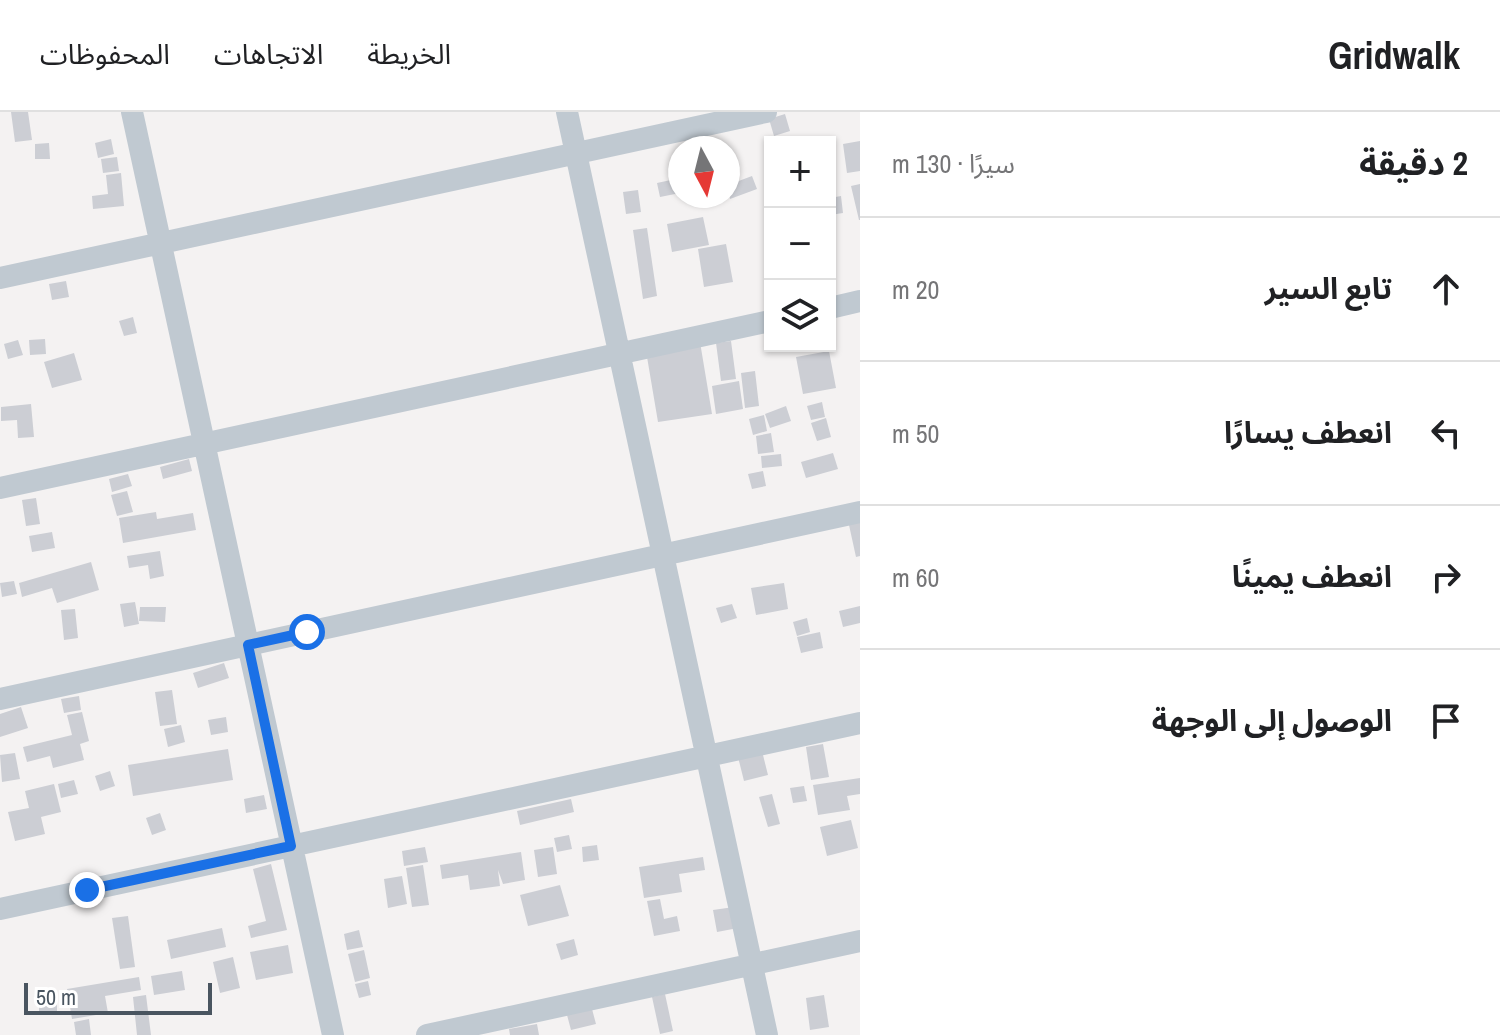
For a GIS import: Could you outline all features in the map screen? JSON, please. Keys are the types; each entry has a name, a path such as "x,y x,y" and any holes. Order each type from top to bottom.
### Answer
{"street":[{"path":"132,112 333,1035"},
{"path":"567,112 767,1035"},
{"path":"0,278 766,112"},
{"path":"836,307 860,301"},
{"path":"0,488 764,322"},
{"path":"0,699 860,512"},
{"path":"0,909 860,723"},
{"path":"427,1035 860,941"}],"building":[{"path":"11,112 28,112 32,140 15,142"},
{"path":"785,114 790,131 774,136 769,119"},
{"path":"111,139 114,154 98,158 95,143"},
{"path":"860,141 860,171 847,173 843,144"},
{"path":"49,143 50,159 35,159 35,144"},
{"path":"117,157 119,171 103,173 101,159"},
{"path":"121,173 124,206 93,209 92,196 108,194 106,175"},
{"path":"752,176 757,189 740,195 740,180"},
{"path":"668,181 668,195 660,197 657,183"},
{"path":"860,184 860,220 859,220 851,186"},
{"path":"638,190 641,212 626,214 623,192"},
{"path":"841,196 843,213 836,214 836,197"},
{"path":"703,217 709,245 672,252 667,224"},
{"path":"647,228 657,296 643,299 633,230"},
{"path":"726,244 733,282 704,287 698,249"},
{"path":"66,281 69,297 52,300 49,284"},
{"path":"133,317 137,333 124,336 119,321"},
{"path":"45,339 46,354 30,355 29,340"},
{"path":"18,340 23,355 8,359 4,344"},
{"path":"731,341 736,379 721,381 716,343"},
{"path":"700,342 712,414 658,422 646,351"},
{"path":"829,352 836,388 803,394 796,357"},
{"path":"74,353 82,380 52,388 44,362"},
{"path":"755,371 759,406 745,408 741,373"},
{"path":"739,381 743,409 716,414 712,386"},
{"path":"822,402 825,417 811,420 807,406"},
{"path":"31,404 34,437 18,438 17,420 1,421 1,407"},
{"path":"786,406 791,421 770,428 765,414"},
{"path":"764,415 767,431 753,435 749,419"},
{"path":"826,418 831,437 817,441 811,423"},
{"path":"771,433 774,452 758,454 756,436"},
{"path":"833,453 838,469 806,478 801,462"},
{"path":"781,454 782,466 762,468 761,456"},
{"path":"189,459 192,471 163,479 160,467"},
{"path":"763,471 766,486 752,489 748,474"},
{"path":"128,474 132,486 112,492 109,479"},
{"path":"127,491 133,512 117,516 111,495"},
{"path":"36,498 40,524 26,526 22,500"},
{"path":"156,512 157,519 193,513 196,530 123,543 119,518"},
{"path":"860,522 860,556 856,557 849,525"},
{"path":"52,532 55,548 32,552 29,536"},
{"path":"160,551 164,576 150,579 148,565 129,568 127,556"},
{"path":"91,562 99,590 57,603 52,588 22,597 19,583"},
{"path":"14,581 17,594 2,597 0,583"},
{"path":"784,583 788,609 756,615 751,588"},
{"path":"135,602 139,624 124,627 120,604"},
{"path":"732,604 737,618 721,623 716,608"},
{"path":"860,606 860,623 843,627 839,611"},
{"path":"140,607 166,607 165,622 139,621"},
{"path":"75,609 78,638 64,640 61,610"},
{"path":"807,618 810,632 797,636 793,622"},
{"path":"820,632 823,648 801,653 797,637"},
{"path":"224,663 229,678 198,688 193,673"},
{"path":"172,690 177,724 160,726 155,692"},
{"path":"79,696 81,710 64,713 61,699"},
{"path":"21,707 28,728 0,737 0,714"},
{"path":"82,712 89,741 80,744 84,760 53,768 50,756 27,762 23,747 72,735 67,715"},
{"path":"226,717 228,732 211,735 208,720"},
{"path":"181,725 185,742 168,747 164,729"},
{"path":"823,744 829,777 811,780 806,747"},
{"path":"228,749 233,780 133,796 128,765"},
{"path":"762,751 768,775 744,781 738,757"},
{"path":"15,753 20,779 2,782 0,755"},
{"path":"110,771 115,786 100,791 95,776"},
{"path":"860,778 860,794 847,796 850,810 818,815 813,785"},
{"path":"74,780 78,794 61,798 58,784"},
{"path":"54,784 61,812 41,817 45,834 15,841 8,812 29,808 25,791"},
{"path":"804,786 807,801 793,803 790,788"},
{"path":"772,794 780,824 768,827 759,797"},
{"path":"264,795 267,809 246,813 244,799"},
{"path":"571,799 574,812 520,825 517,811"},
{"path":"160,813 166,830 152,835 146,818"},
{"path":"851,820 858,848 827,856 820,827"},
{"path":"569,835 572,849 557,852 554,838"},
{"path":"597,845 599,860 583,862 582,847"},
{"path":"425,847 428,862 404,866 402,851"},
{"path":"553,847 557,874 538,877 534,850"},
{"path":"521,852 525,880 503,884 498,870 500,886 470,890 468,875 442,879 440,865"},
{"path":"703,857 705,870 679,874 682,892 644,898 639,867"},
{"path":"271,864 287,930 251,938 248,926 266,921 253,869"},
{"path":"423,865 429,905 412,907 406,868"},
{"path":"402,876 407,904 388,908 384,879"},
{"path":"560,885 569,916 528,926 520,895"},
{"path":"660,899 664,919 677,916 680,931 654,936 647,901"},
{"path":"734,907 738,928 717,932 713,910"},
{"path":"128,916 135,967 120,969 112,918"},
{"path":"222,928 226,947 171,959 167,940"},
{"path":"359,930 363,947 347,950 344,934"},
{"path":"574,939 578,955 561,960 556,944"},
{"path":"288,945 293,973 256,980 250,952"},
{"path":"364,950 370,978 355,982 348,954"},
{"path":"233,957 240,988 220,993 213,962"},
{"path":"182,971 185,990 154,995 151,976"},
{"path":"139,977 141,990 105,996 108,1013 72,1019 67,989"},
{"path":"368,981 371,995 359,998 355,984"},
{"path":"665,994 673,1031 660,1034 652,997"},
{"path":"146,995 151,1035 137,1035 133,997"},
{"path":"824,995 829,1027 810,1030 806,998"},
{"path":"39,997 57,998 57,1014 39,1014"},
{"path":"592,1009 596,1024 571,1030 567,1015"},
{"path":"89,1019 91,1035 76,1035 74,1022"},
{"path":"537,1024 539,1035 510,1035 509,1029"}],"route":[{"path":"87,890 291,846 248,645 307,632"}]}
